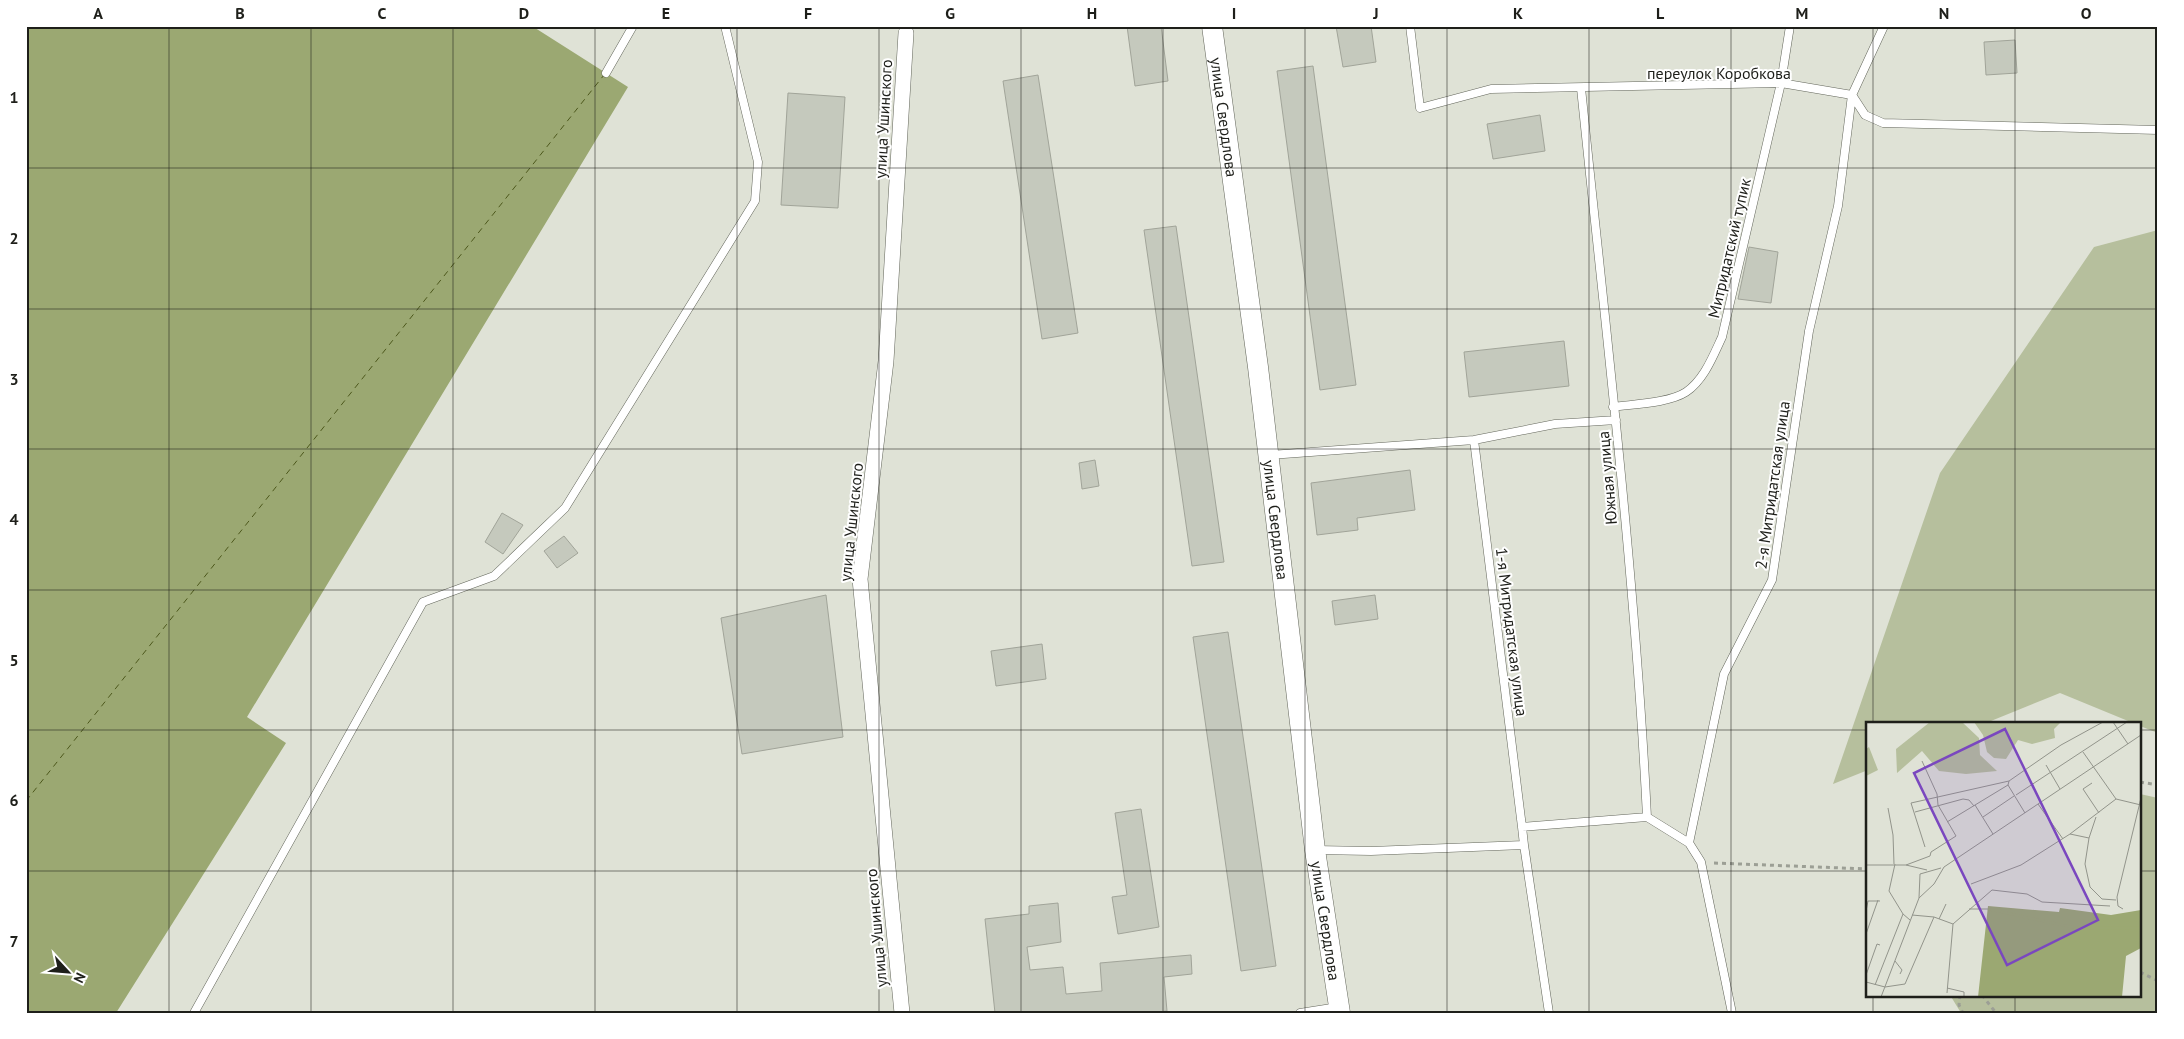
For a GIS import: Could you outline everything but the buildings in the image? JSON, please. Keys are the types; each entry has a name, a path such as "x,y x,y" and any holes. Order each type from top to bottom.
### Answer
{"main road":[{"name":"улица Свердлова","path":"1212,26 1268,455 1315,850 1340,1010"}],"street":[{"name":"улица Ушинского","path":"902,1013 860,579 886,361 906,33"}],"lane":[{"path":"606,73 632,26"},
{"path":"194,1013 423,602 494,576 565,508 755,201 758,162 725,26"},
{"name":"переулок Коробкова","path":"1410,26 1420,108 1491,89 1781,83 1852,95"},
{"name":"Митридатский тупик","path":"1613,407 1674,397 1687,391 1708,367 1722,337 1781,83 1790,26"},
{"name":"2-я Митридатская улица","path":"1689,843 1724,674 1772,580 1809,331 1838,206 1852,95 1884,26"},
{"name":"Южная улица","path":"1581,88 1613,407 1616,420 1641,692 1647,817"},
{"path":"1852,95 1865,115 1883,123 2158,130"},
{"path":"1268,455 1474,440 1555,424 1616,420"},
{"name":"1-я Митридатская улица","path":"1474,440 1524,845"},
{"path":"1522,827 1647,817 1689,843 1700,862 1732,1013"},
{"path":"1315,850 1372,851 1524,845 1548,1013"},
{"path":"1300,1013 1340,1010"}],"path":[{"path":"2142,782 2158,785"},
{"path":"1700,862 1866,870"},
{"path":"2142,973 2158,982"},
{"path":"1960,996 1959,1005 1963,1013"},
{"path":"1983,996 1996,1013"}],"shaded area":[{"path":"26,26 532,26 628,87 247,717 286,743 116,1013 26,1013"},
{"path":"2158,230 2158,733 2142,727 2142,722 2131,722 2060,693 1988,722 1866,722 1866,771 1833,784 1940,473 2094,247"},
{"path":"2142,794 2158,798 2158,1013 1961,1013 1951,996 2142,996"}],"ferry route":[{"path":"26,801 604,75"}]}
